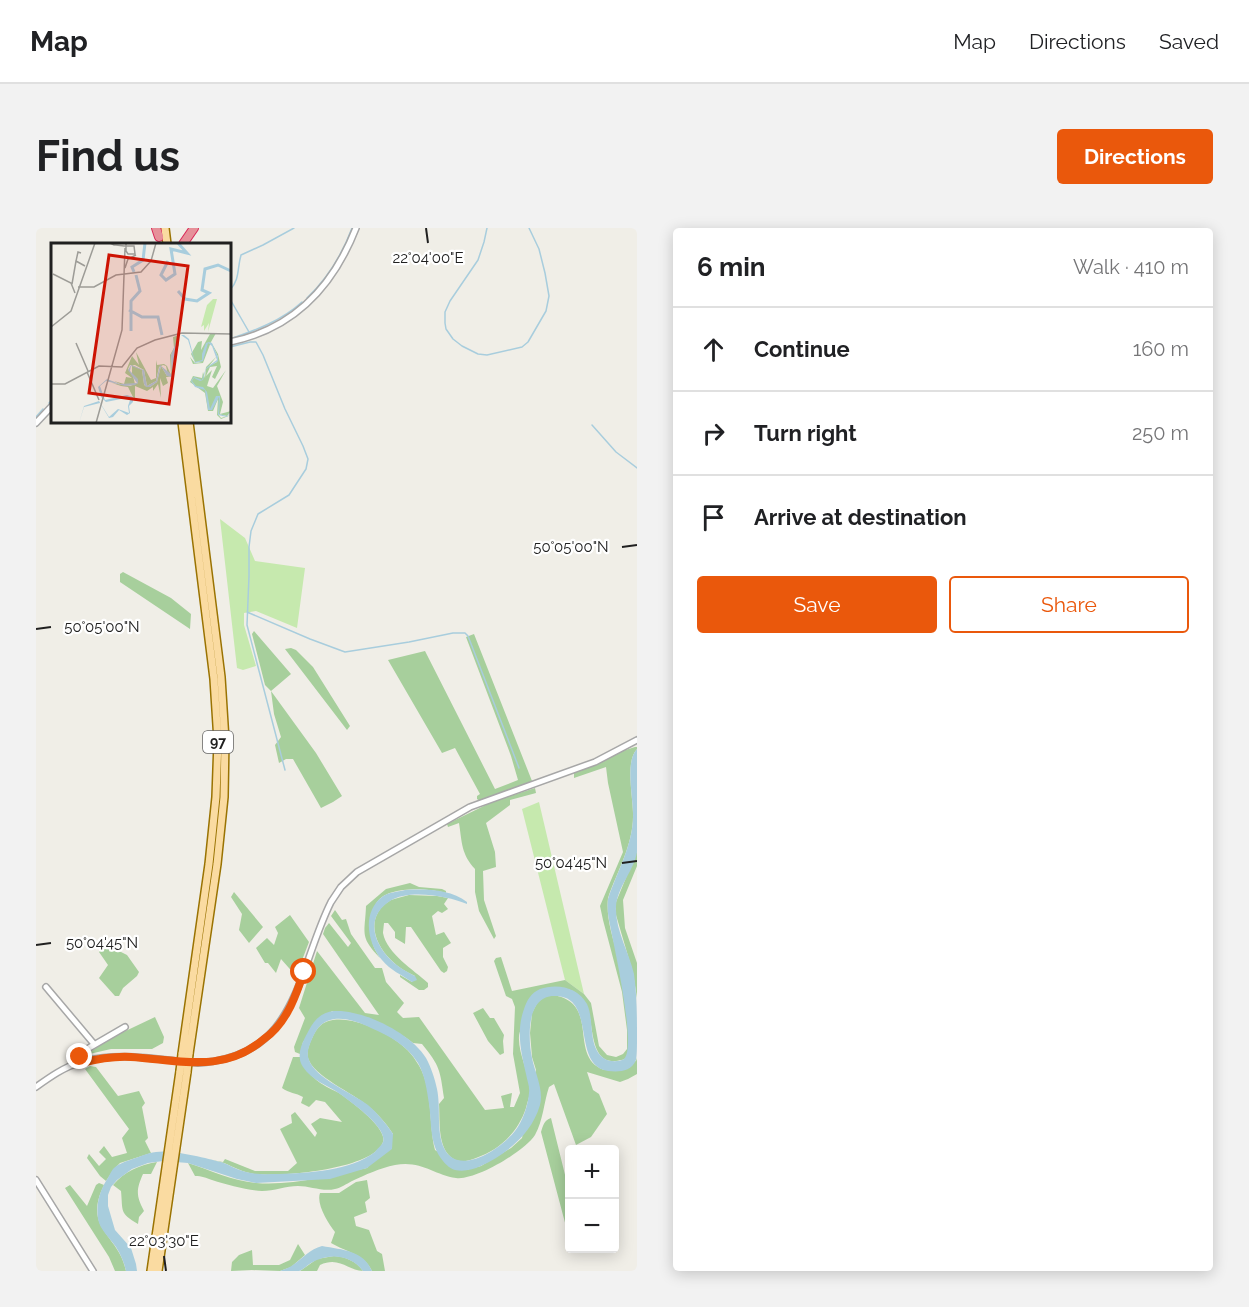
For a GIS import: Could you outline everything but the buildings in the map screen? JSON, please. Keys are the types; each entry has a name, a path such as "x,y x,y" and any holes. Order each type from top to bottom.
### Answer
{"highway":[{"path":"184,243 194,228"}],"main road":[{"path":"165,228 167,243"},
{"name":"97","path":"182,423 214,679 218,741 214,825 186,1054"},
{"name":"97","path":"151,1271 156,1262 224,797 225,755 221,677 189,423"},
{"name":"97","path":"156,1262 158,1271"}],"street":[{"path":"231,342 272,327 291,317 310,301 327,283 344,257 356,228"},
{"path":"36,423 51,407"},
{"path":"36,1087 56,1074 81,1063 107,1058 122,1057 198,1063 229,1059 253,1048 270,1035 288,1011 326,912 336,893 357,872 470,807 595,762 637,740"},
{"path":"46,987 94,1044"},
{"path":"81,1063 82,1052 124,1027"},
{"path":"36,1180 93,1271"}],"green space":[{"path":"220,519 245,538 255,561 305,568 297,628 256,611 244,613 244,625 256,666 243,670 237,668"},
{"path":"123,572 171,598 191,614 190,629 120,582 120,574"},
{"path":"254,631 291,674 271,691 265,685 252,634"},
{"path":"474,634 532,781 480,801 477,796 480,794 455,748 442,753 388,660 425,651 495,789 518,780 466,637"},
{"path":"291,648 313,667 350,726 347,730 285,649"},
{"path":"271,691 316,753 342,796 321,808 293,759 286,759 279,763 275,745 281,737 274,714"},
{"path":"635,747 637,749 633,755 630,770 633,813 631,836 608,898 610,926 625,985 630,1017 632,1045 627,1057 616,1061 607,1060 601,1056 594,1041 589,1014 583,1000 564,988 545,988 519,1036 520,1050 530,1090 523,1117 507,1139 493,1150 485,1155 461,1161 450,1157 442,1142 439,1104 444,1098 441,1081 436,1063 422,1044 413,1043 405,1037 332,1011 303,1042 300,1054 295,1052 294,1047 305,1018 299,1008 317,951 365,1013 379,1015 323,934 329,923 348,947 351,943 331,916 335,910 342,920 346,919 351,934 375,968 382,968 386,982 404,1003 397,1012 403,1018 419,1017 485,1110 504,1108 501,1096 512,1093 510,1107 514,1107 520,1093 513,1054 515,1007 512,999 506,996 494,961 496,958 501,957 512,991 565,980 584,994 591,1003 599,1046 607,1055 616,1057 623,1054 627,1049 627,1030 622,992 600,906 623,852 606,767 574,778 574,772"},
{"path":"535,788 536,793 510,800 510,805 486,823 495,852 496,867 483,871 484,900 496,936 494,939 479,911 475,892 475,869 465,853 459,823 448,827 447,824 492,802"},
{"path":"539,802 584,994 565,980 522,809"},
{"path":"637,851 637,866 623,900 625,928 637,963 637,998 633,973 616,915 616,902"},
{"path":"410,883 419,887 442,889 446,893 408,889 381,898 374,908 372,938 380,958 366,939 364,929 366,906 386,889"},
{"path":"234,892 263,927 249,943 239,930 242,914 231,897"},
{"path":"409,895 448,898 444,904 448,909 442,913 438,911 432,916 436,935 444,932 451,943 443,948 443,957 448,967 444,973 411,927 406,927 405,944 395,938 395,932 388,923 384,923 383,933 390,948 428,983 428,987 424,990 419,990 400,977 400,975 412,982 415,976 391,960 380,946 374,929 378,913 383,906 391,900"},
{"path":"290,915 309,942 296,976 281,959 276,973 268,963 265,963 256,948 267,938 274,945 278,933 275,927"},
{"path":"107,945 127,955 139,972 123,988 119,996 115,996 99,978 108,965 99,952"},
{"path":"552,995 566,999 575,1006 580,1015 585,1047 595,1065 604,1070 636,1061 637,1058 637,1074 620,1082 587,1072 593,1090 599,1094 607,1114 591,1137 576,1145 554,1084 549,1087 540,1124 530,1142 499,1164 464,1178 448,1176 412,1164 404,1164 378,1170 335,1189 298,1186 262,1191 195,1176 188,1163 239,1180 270,1184 312,1179 367,1168 393,1134 372,1109 325,1078 311,1065 308,1058 310,1044 318,1027 330,1021 340,1020 364,1024 376,1029 397,1041 409,1052 422,1071 426,1082 435,1150 466,1170 481,1166 511,1148 522,1138 536,1070 532,1057 530,1033 532,1013 537,1003 544,997"},
{"path":"483,1008 490,1018 494,1018 504,1035 504,1053 500,1055 488,1041 473,1013"},
{"path":"155,1017 164,1037 163,1043 152,1049 111,1049 85,1055 115,1036"},
{"path":"293,1057 300,1057 305,1068 315,1079 344,1097 374,1122 383,1136 383,1142 376,1152 362,1159 324,1170 266,1175 242,1171 224,1163 206,1159 223,1162 225,1159 255,1171 288,1171 297,1163 280,1129 292,1123 291,1115 295,1112 315,1137 317,1133 311,1124 320,1118 342,1122 325,1102 316,1100 309,1107 301,1103 303,1097 282,1088"},
{"path":"90,1066 96,1067 118,1096 139,1091 145,1103 142,1107 148,1138 145,1141 151,1153 120,1163 106,1181 87,1158 89,1154 99,1166 106,1159 99,1152 104,1146 112,1157 127,1153 122,1138 129,1129 85,1069"},
{"path":"551,1118 565,1175 565,1223 541,1132 543,1125"},
{"path":"157,1162 151,1174 143,1174 139,1184 138,1197 144,1211 139,1217 138,1224 125,1214 121,1191 113,1185 132,1170"},
{"path":"367,1180 370,1198 365,1202 367,1212 354,1217 356,1226 369,1230 377,1251 382,1254 385,1271 372,1271 369,1265 359,1257 331,1243 335,1232 321,1208 320,1193 339,1193 356,1182"},
{"path":"99,1183 104,1185 98,1200 99,1222 117,1248 126,1271 115,1271 109,1257 65,1188 70,1185 87,1206"},
{"path":"298,1244 305,1255 291,1267 280,1271 231,1271 232,1262 239,1255 252,1250 253,1265 279,1265 290,1260"},
{"path":"334,1256 350,1260 363,1271 333,1262 320,1265 317,1271 300,1271 317,1259"}],"water":[{"path":"637,749 637,852 633,866 619,893 616,907 618,924 635,982 637,1053 634,1064 624,1070 612,1071 597,1066 590,1057 576,1006 567,999 554,996 545,998 538,1003 534,1011 530,1030 532,1058 541,1093 537,1114 528,1129 510,1148 482,1166 461,1171 450,1168 435,1148 425,1083 420,1068 409,1051 384,1034 362,1024 340,1019 327,1021 319,1027 312,1039 308,1052 309,1060 318,1073 368,1105 378,1115 393,1134 392,1149 367,1168 330,1179 256,1183 188,1163 163,1161 148,1163 132,1169 117,1180 108,1195 108,1206 115,1230 131,1248 136,1264 137,1271 126,1271 118,1250 101,1227 97,1214 104,1186 113,1169 121,1163 162,1151 188,1154 221,1162 250,1173 303,1173 329,1170 354,1163 375,1152 382,1144 383,1136 380,1130 360,1109 311,1076 303,1067 300,1053 304,1039 313,1023 326,1013 345,1011 371,1018 398,1032 419,1049 433,1073 438,1096 439,1127 444,1148 451,1157 459,1160 469,1160 491,1152 509,1138 523,1118 528,1103 529,1086 521,1050 520,1025 526,1003 540,989 553,986 566,988 573,990 583,998 591,1018 594,1041 599,1054 609,1061 624,1059 628,1036 608,899 631,836 633,813 630,770 633,755"},
{"path":"405,890 445,892 467,902 467,904 450,898 428,895 407,895 398,897 382,907 375,922 376,938 385,954 394,963 415,976 417,980 412,982 385,964 373,945 369,928 371,911 376,903 387,894"},
{"path":"322,1246 358,1255 372,1271 363,1271 353,1261 332,1256 318,1260 299,1271 280,1271 291,1266 310,1251"}],"waterway":[{"path":"231,289 237,278 241,255 294,228"},
{"path":"307,298 333,266 352,228"},
{"path":"487,228 478,260 445,312 446,329 453,339 478,354 487,355 522,347 528,342 546,311 549,296 545,273 539,249 529,228"},
{"path":"231,301 249,332"},
{"path":"231,339 277,320 302,302"},
{"path":"231,347 256,342 308,459 306,469 289,495 258,514 251,531 249,547 247,625 285,770"},
{"path":"36,417 43,409"},
{"path":"592,425 616,452 637,468"},
{"path":"247,612 345,652 453,633 465,633 519,768"}],"route":[{"path":"80,1057 81,1063 122,1057 198,1063 229,1059 253,1048 270,1035 288,1011 304,972"}]}
